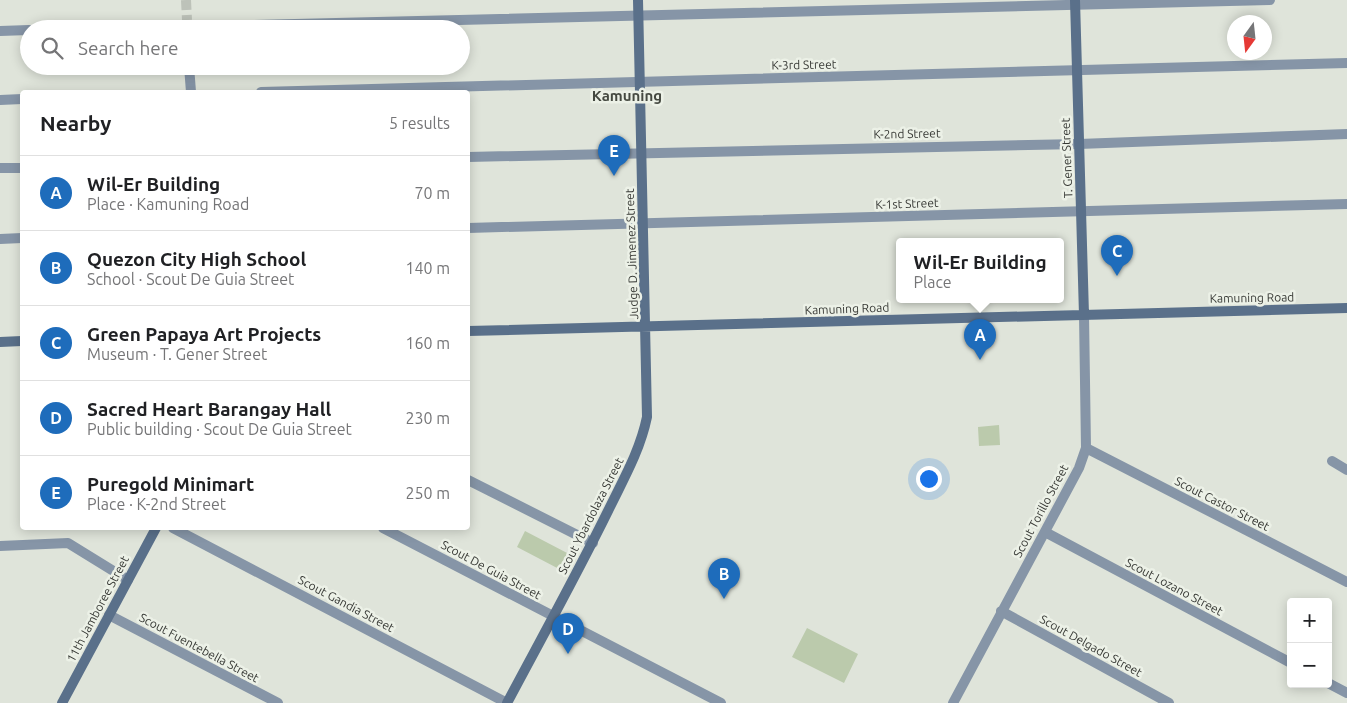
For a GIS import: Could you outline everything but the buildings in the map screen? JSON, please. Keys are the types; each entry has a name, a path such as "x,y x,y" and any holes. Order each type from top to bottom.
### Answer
{"street":[{"name":"Judge D. Jimenez Street","path":"638,0 647,327"},
{"path":"412,20 1075,3 1270,0"},
{"name":"T. Gener Street","path":"1075,3 1084,315"},
{"path":"0,31 20,30"},
{"name":"K-3rd Street","path":"330,90 1347,63"},
{"path":"190,75 191,90"},
{"path":"0,100 20,99"},
{"name":"K-2nd Street","path":"470,157 1079,144 1347,134"},
{"path":"0,168 20,168"},
{"name":"K-1st Street","path":"470,228 1347,204"},
{"path":"0,239 20,238"},
{"name":"Kamuning Road","path":"470,331 1347,308"},
{"name":"Scout Torillo Street","path":"953,703 1079,468 1086,448 1084,315"},
{"name":"Scout Ybardolaza Street","path":"507,703 593,543 633,462 644,431 648,402 647,327"},
{"path":"0,342 20,342"},
{"name":"Scout Castor Street","path":"1086,448 1347,582"},
{"path":"1332,461 1347,470"},
{"path":"470,481 593,543"},
{"name":"11th Jamboree Street","path":"62,703 155,530"},
{"name":"Scout Gandia Street","path":"177,530 507,703"},
{"name":"Scout De Guia Street","path":"388,530 721,703"},
{"name":"Scout Lozano Street","path":"1045,532 1287,661"},
{"path":"0,546 68,543 128,580"},
{"name":"Scout Delgado Street","path":"1001,612 1169,703"},
{"name":"Scout Fuentebella Street","path":"109,615 278,703"},
{"path":"1332,685 1347,693"}],"green space":[{"path":"999,425 1000,445 979,446 978,427"},
{"path":"525,531 569,554 561,570 517,547"},
{"path":"807,628 858,654 844,683 792,657"}],"tunnel":[{"path":"186,0 187,20"}],"place":[{"name":"Puregold Minimart","path":"614,176"},
{"name":"Green Papaya Art Projects","path":"1117,276"},
{"name":"Wil-Er Building","path":"980,360"},
{"name":"Quezon City High School","path":"724,599"},
{"name":"Sacred Heart Barangay Hall","path":"568,654"}],"district":[{"name":"Kamuning","path":"627,96"}]}
